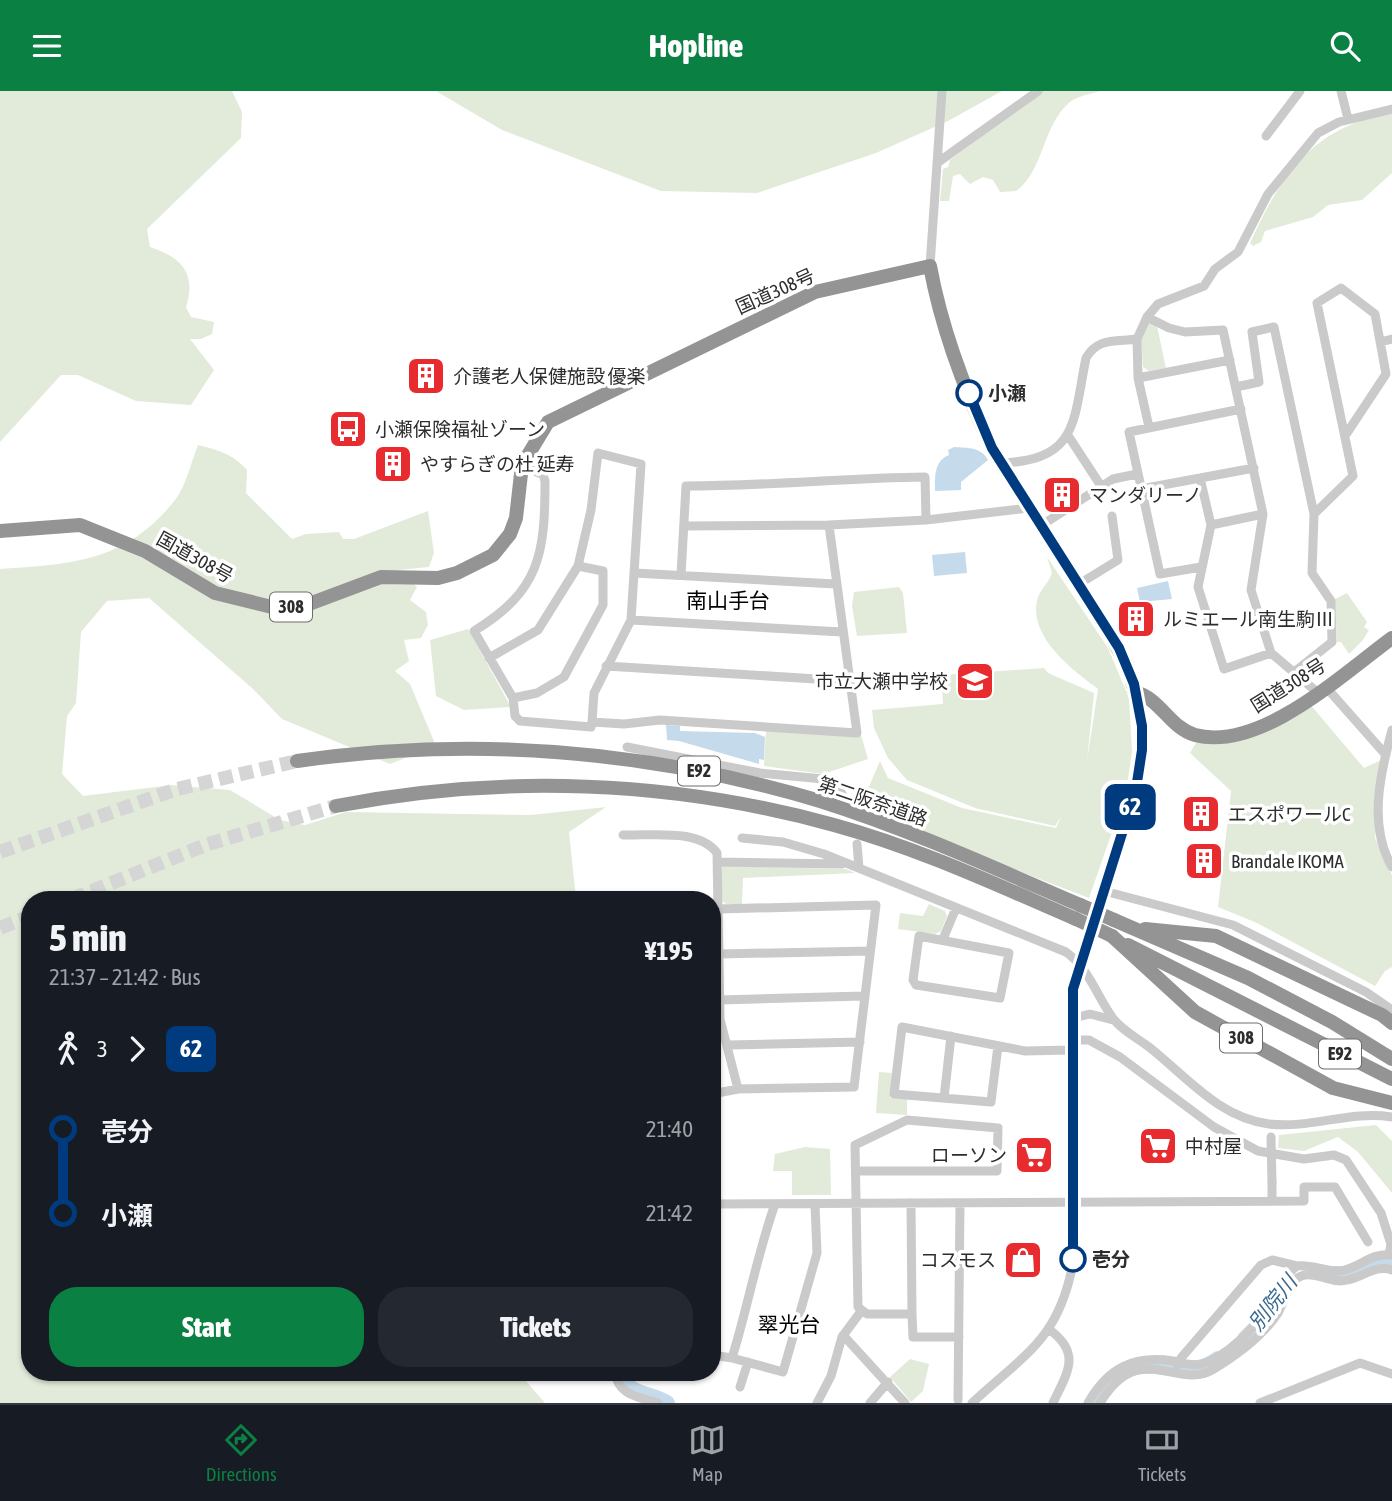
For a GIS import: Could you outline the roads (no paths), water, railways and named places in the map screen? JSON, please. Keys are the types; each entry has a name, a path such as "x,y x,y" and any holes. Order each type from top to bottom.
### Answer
{"highway":[{"path":"930,266 944,322 977,417 1001,463 1119,648 1135,692"},
{"name":"国道308号","path":"0,531 26,532 71,524 80,526 145,551 223,596 263,606 299,607 372,579 438,578 466,570 501,548 510,534 518,509 522,465 548,422 814,292 930,266"},
{"name":"国道308号","path":"1135,692 1156,704 1178,727 1212,739 1268,724 1392,638"},
{"name":"第二阪奈道路","path":"297,761 409,749 492,748 591,754 693,770 821,802 912,834 1078,912 1112,936 1392,1079"},
{"name":"第二阪奈道路","path":"336,806 435,791 519,785 650,790 713,798 835,825 1078,912 1114,920 1248,978 1332,1022 1392,1059"},
{"path":"1129,927 1216,936 1382,1015 1392,1023"},
{"name":"308","path":"1112,936 1195,1012 1333,1089 1392,1103"}],"street":[{"path":"930,266 942,91"},
{"path":"937,163 1038,91"},
{"path":"1266,136 1300,91"},
{"path":"1342,91 1348,119"},
{"path":"1149,427 1138,378 1137,339 1147,317 1158,304 1204,286 1215,269 1238,252 1268,194 1318,133 1348,119 1392,109"},
{"path":"1314,514 1353,476 1317,303 1341,288 1375,314 1386,375 1345,436"},
{"path":"1147,317 1185,333 1223,330 1263,514 1250,584 1271,653 1293,673 1321,689 1388,750"},
{"path":"1236,387 1259,382 1252,333 1274,327 1314,514 1312,573 1331,601 1332,642 1293,673"},
{"path":"1001,463 1044,459 1069,437 1086,358 1093,346 1102,342 1137,339"},
{"path":"1380,342 1392,339"},
{"path":"1138,378 1230,359"},
{"path":"1201,567 1160,573 1136,474 1129,432 1241,409"},
{"path":"1069,437 1101,486"},
{"path":"489,657 538,630 578,566 592,510 598,453 642,464 631,620 594,693 591,727 520,722 515,716 513,698 489,657 474,631 502,615 520,596 540,555 545,481 543,475 522,465"},
{"path":"1141,489 1254,468"},
{"path":"1041,526 1113,479 1136,474"},
{"path":"681,575 686,486 753,486 828,478 925,477 926,520"},
{"path":"1200,478 1211,525 1201,567 1199,595 1223,669 1271,653"},
{"path":"684,526 829,525 926,520 1029,508"},
{"path":"1211,525 1263,514"},
{"path":"1079,584 1118,560 1112,516"},
{"path":"592,722 624,724 660,720 856,733 829,525"},
{"path":"513,698 537,693 564,677 603,605 603,571 578,566"},
{"path":"634,573 835,585"},
{"path":"1263,627 1291,618"},
{"path":"631,620 842,632"},
{"path":"606,667 849,681"},
{"path":"972,1403 1037,1346 1060,1314 1070,1280 1074,1202 1073,989 1140,771 1142,726 1135,692"},
{"path":"1392,730 1378,825 1380,841 1392,867"},
{"path":"627,747 760,773 834,781 849,806"},
{"path":"624,835 702,841 717,853 718,891"},
{"path":"742,838 783,842 849,864 1066,951 1080,962 1113,1020 1218,1105 1235,1114 1271,1124 1311,1123 1374,1115 1392,1117"},
{"path":"856,844 859,868"},
{"path":"717,862 849,864"},
{"path":"1104,891 1233,925 1366,992 1392,1010"},
{"path":"721,909 876,905 854,1087 738,1089 721,1092"},
{"path":"943,939 956,908"},
{"path":"919,936 943,939 1009,953 1000,998 916,985 913,981 919,936"},
{"path":"721,954 870,951"},
{"path":"721,1000 863,996"},
{"path":"1072,1026 1078,1017 1090,1014 1113,1020"},
{"path":"721,1022 738,1089"},
{"path":"998,1046 992,1102 894,1094 902,1027 1025,1051 1089,1040 1120,1057 1214,1127 1258,1151 1304,1159 1334,1155 1346,1160 1381,1213 1391,1244 1391,1255 1377,1255 1351,1268 1336,1271 1272,1260 1261,1265 1177,1366"},
{"path":"944,1098 951,1036"},
{"path":"728,1045 860,1042"},
{"path":"856,1171 997,1171 998,1128 907,1120 855,1145 858,1307 867,1314 912,1314"},
{"path":"1271,1124 1272,1200"},
{"path":"721,1204 1304,1201 1304,1187 1335,1187 1368,1242"},
{"path":"911,1203 913,1337 959,1337"},
{"path":"958,1399 960,1203"},
{"path":"732,1358 754,1282 757,1255 775,1205"},
{"path":"721,1356 783,1372 817,1253 815,1205"},
{"path":"1100,1403 1114,1384 1139,1369 1208,1362 1245,1334 1267,1309 1284,1277 1297,1266"},
{"path":"1088,1403 1117,1369 1146,1358 1206,1374 1252,1342 1278,1312 1296,1279 1305,1275 1343,1281 1382,1266 1392,1270"},
{"path":"817,1403 831,1376 843,1335 862,1310"},
{"path":"1050,1329 1068,1348 1071,1363 1053,1403"},
{"path":"843,1335 905,1403"},
{"path":"740,1387 748,1362"},
{"path":"1260,1403 1360,1363 1392,1374"},
{"path":"617,1381 627,1393 658,1403"},
{"path":"870,1403 888,1382"}],"water":[{"path":"954,447 978,450 988,460 961,482 961,490 935,491 938,465 949,455 948,450"},
{"path":"965,552 967,573 934,576 932,555"},
{"path":"1168,581 1172,599 1140,602 1137,588"},
{"path":"666,725 680,726 680,731 755,733 765,737 764,760 759,759 759,764 667,740"}],"waterway":[{"name":"別院川","path":"1326,1274 1352,1274 1376,1260 1392,1261"},
{"name":"別院川","path":"1245,1339 1269,1315 1281,1291"},
{"name":"別院川","path":"1093,1403 1108,1382 1124,1370 1139,1366 1187,1369 1202,1367 1218,1359"},
{"name":"別院川","path":"624,1381 633,1390 667,1403"}],"tunnel":[{"path":"0,852 177,789 297,761"},
{"path":"92,891 208,844 336,806"},
{"path":"0,928 21,920"}],"place":[{"name":"介護老人保健施設 優楽","path":"426,376"},
{"name":"小瀬","path":"969,393"},
{"name":"小瀬保険福祉ゾーン","path":"348,429"},
{"name":"やすらぎの杜 延寿","path":"393,464"},
{"name":"マンダリーノ","path":"1062,495"},
{"name":"ルミエール南生駒Ⅲ","path":"1136,619"},
{"name":"市立大瀬中学校","path":"975,681"},
{"name":"エスポワールC","path":"1201,814"},
{"name":"Brandale IKOMA","path":"1204,861"},
{"name":"中村屋","path":"1158,1146"},
{"name":"ローソン","path":"1034,1155"},
{"name":"壱分","path":"1073,1259"},
{"name":"コスモス","path":"1023,1260"}],"district":[{"name":"南山手台","path":"728,601"},
{"name":"翠光台","path":"789,1325"}]}
